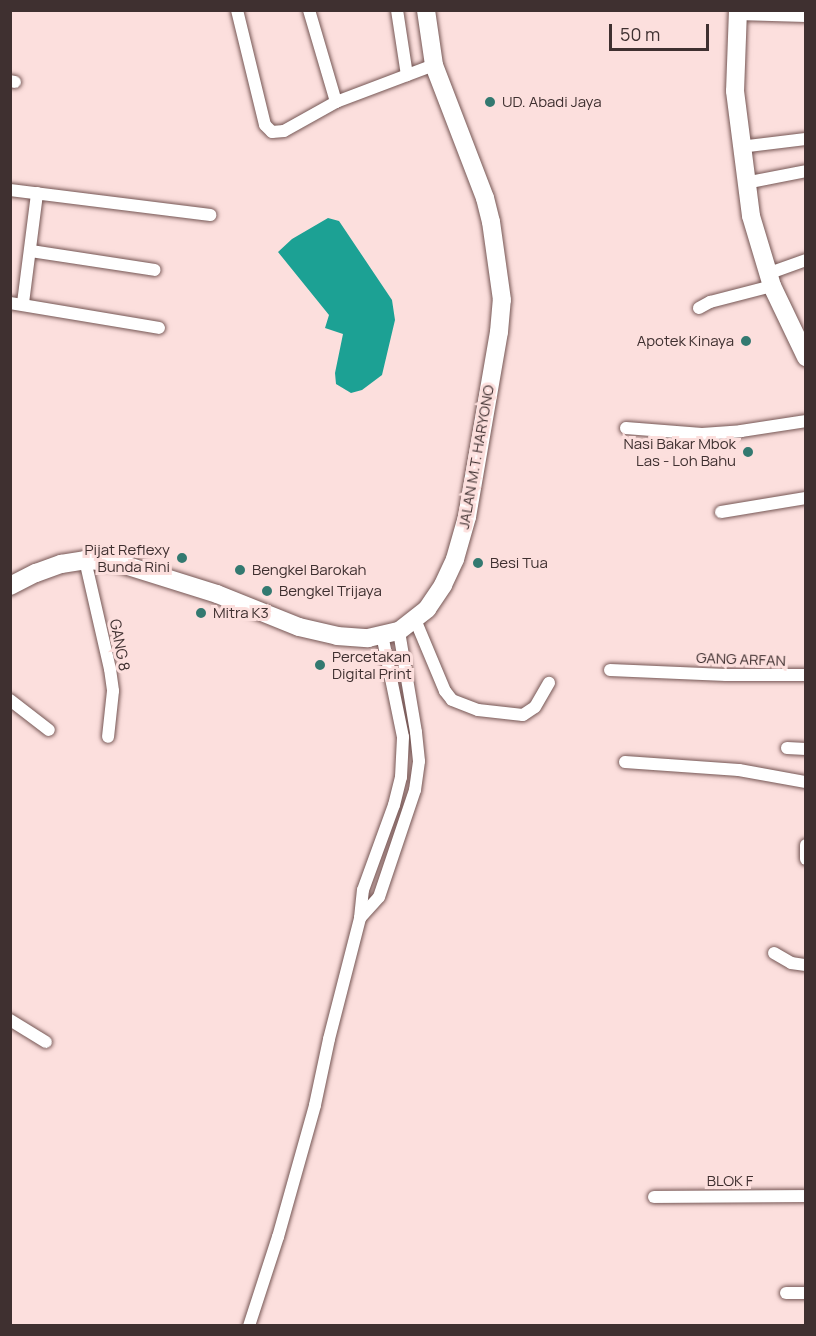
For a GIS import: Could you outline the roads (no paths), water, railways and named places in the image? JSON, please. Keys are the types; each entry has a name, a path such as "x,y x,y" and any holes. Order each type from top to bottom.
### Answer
{"main road":[{"name":"JALAN M.T. HARYONO","path":"391,633 427,609 443,585 455,559 467,517 499,332 502,300 499,263 485,198 434,65 426,10"},
{"path":"738,12 735,91 745,183 757,240 769,280 806,357"},
{"path":"10,586 36,573 85,560 115,562 156,573 299,627 337,636 368,638 391,633"}],"street":[{"path":"237,10 265,125 272,132 284,131 336,102 434,65"},
{"path":"309,10 336,102"},
{"path":"397,10 407,75"},
{"path":"738,12 806,16"},
{"path":"740,147 806,139"},
{"path":"745,183 806,171"},
{"path":"10,190 210,215"},
{"path":"37,193 31,251 17,303 159,328"},
{"path":"31,251 155,270"},
{"path":"699,308 769,280 806,260"},
{"path":"626,428 702,434 741,431 806,421"},
{"path":"722,512 806,498"},
{"name":"GANG 8","path":"85,560 113,691 108,736"},
{"path":"414,617 445,691 452,700 478,710 523,715 535,707 549,684"},
{"path":"360,918 379,897 415,790 419,761 416,732 391,633"},
{"path":"249,1326 278,1237 312,1116 360,918 363,890 394,805 403,764 403,737 391,633"},
{"name":"GANG ARFAN","path":"610,670 676,671 726,675 806,675"},
{"path":"10,700 49,730"},
{"path":"787,748 806,749"},
{"path":"625,762 739,770 806,782"},
{"path":"806,845 806,859"},
{"path":"774,953 791,963 806,965"},
{"path":"10,1020 46,1042"},
{"name":"BLOK F","path":"654,1197 806,1196"},
{"path":"786,1293 806,1293"}],"water":[{"path":"328,218 339,221 392,300 395,320 382,375 362,390 351,393 336,384 335,373 343,334 325,328 329,315 278,252 292,239"}],"place":[{"name":"UD. Abadi Jaya","path":"490,102"},
{"name":"Apotek Kinaya","path":"746,341"},
{"name":"Nasi Bakar Mbok Las - Loh Bahu","path":"748,452"},
{"name":"Pijat Reflexy Bunda Rini","path":"182,558"},
{"name":"Besi Tua","path":"478,563"},
{"name":"Bengkel Barokah","path":"240,570"},
{"name":"Bengkel Trijaya","path":"267,591"},
{"name":"Mitra K3","path":"201,613"},
{"name":"Percetakan Digital Print","path":"320,665"}]}
